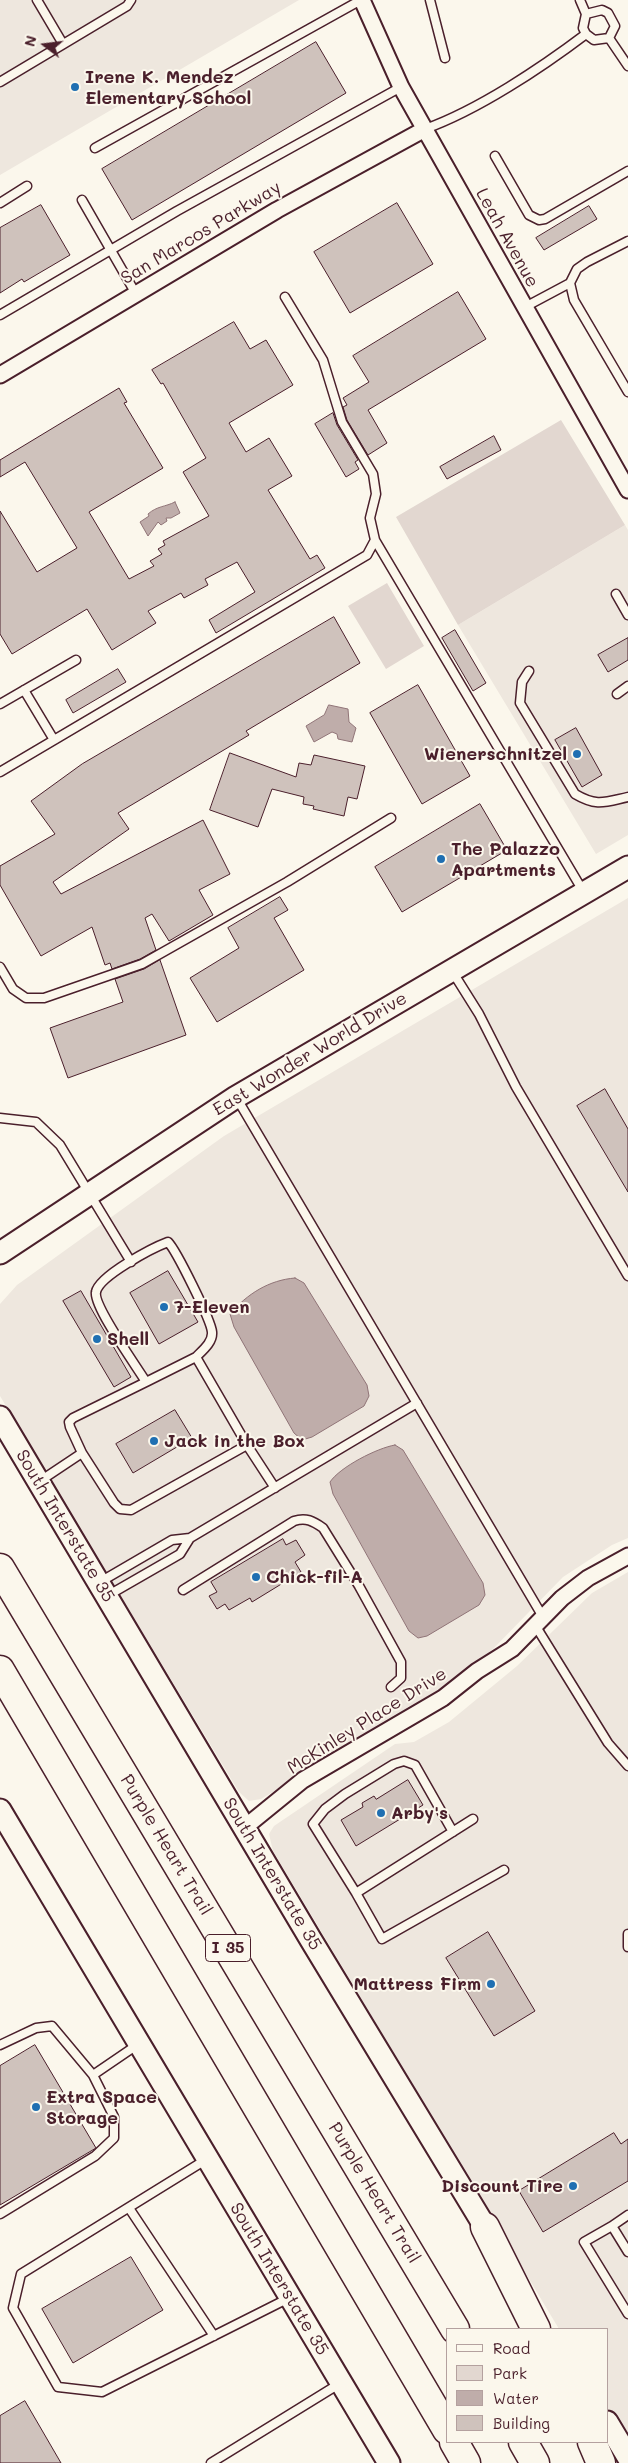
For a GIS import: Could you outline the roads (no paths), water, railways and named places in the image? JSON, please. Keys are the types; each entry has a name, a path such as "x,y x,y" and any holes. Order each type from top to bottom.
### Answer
{"highway":[{"name":"Purple Heart Trail","path":"0,1568 454,2328"},
{"path":"0,1670 446,2428"},
{"path":"485,2227 536,2328"},
{"path":"455,2443 466,2463"},
{"path":"524,2443 535,2463"},
{"path":"592,2443 602,2463"}],"main road":[{"name":"East Wonder World Drive","path":"5,1248 236,1097 628,866"},
{"path":"0,1272 5,1248"},
{"name":"South Interstate 35","path":"0,1418 244,1828 485,2227 548,2328"},
{"name":"South Interstate 35","path":"0,1810 389,2463"},
{"path":"608,2424 628,2457"}],"street":[{"name":"Leah Avenue","path":"361,0 401,87 628,490"},
{"name":"San Marcos Parkway","path":"0,375 277,210 424,129"},
{"name":"McKinley Place Drive","path":"244,1828 303,1780 443,1698 477,1671 512,1649 539,1621 588,1578 628,1556"}],"lane":[{"path":"37,0 63,44"},
{"path":"0,82 127,6 131,0"},
{"path":"94,148 361,0"},
{"path":"430,0 445,58"},
{"path":"580,0 586,14 583,28 586,34 594,40 609,38"},
{"path":"586,14 602,10 608,14 614,26 609,38"},
{"path":"424,129 448,121 555,58 586,34"},
{"path":"609,38 628,66"},
{"path":"0,315 177,211 401,87"},
{"path":"495,156 528,215 539,220 545,219 628,171"},
{"path":"0,203 27,186"},
{"path":"82,200 136,294"},
{"path":"525,307 570,283 577,269 628,242"},
{"path":"570,283 574,300 628,392"},
{"path":"285,297 323,360 342,422 373,474 376,494 370,518 375,540 583,892"},
{"path":"0,772 367,555 375,540"},
{"path":"616,594 628,614"},
{"path":"0,704 76,660"},
{"path":"529,671 522,682 520,703 575,794 586,800 603,804 628,797"},
{"path":"617,694 628,686"},
{"path":"24,690 54,740"},
{"path":"0,966 13,989 26,998 44,998 142,964 287,882 391,818"},
{"path":"451,970 479,1014 516,1087 628,1276"},
{"path":"236,1097 417,1404 608,1743 628,1766"},
{"path":"0,1118 36,1122 60,1145 131,1262"},
{"path":"146,1382 114,1332 96,1298 96,1290 104,1279 168,1242 207,1316 212,1333 209,1343 196,1357 146,1382 73,1418 70,1422 82,1453 114,1503 120,1509 131,1510 247,1445"},
{"path":"196,1357 247,1445 275,1488"},
{"path":"102,1590 172,1540 190,1538 417,1404"},
{"path":"39,1482 82,1453"},
{"path":"183,1590 294,1521 309,1520 323,1528 401,1662 401,1678 391,1686"},
{"path":"102,1590 180,1554 190,1538"},
{"path":"452,1832 415,1765 404,1761 394,1764 363,1782 325,1809 313,1824 382,1939 504,1870"},
{"path":"356,1893 474,1819"},
{"path":"628,1934 628,1947"},
{"path":"0,2044 36,2028 52,2026 93,2075 114,2117 114,2138 95,2156 0,2214"},
{"path":"93,2075 139,2044"},
{"path":"207,2159 21,2274 13,2308 58,2387 102,2392 289,2298"},
{"path":"129,2208 214,2336"},
{"path":"628,2215 584,2242 628,2314"},
{"path":"612,2226 628,2252"},
{"path":"211,2463 341,2383"}],"water":[{"path":"175,502 180,513 171,518 166,518 167,521 161,525 158,522 148,536 140,522 155,509"},
{"path":"329,705 348,709 349,722 356,728 352,742 338,739 337,734 332,732 314,742 306,726 324,715"},
{"path":"295,1278 304,1283 367,1385 369,1396 364,1406 312,1437 302,1440 294,1433 234,1327 230,1314 259,1289 285,1279"},
{"path":"395,1445 403,1450 483,1583 485,1595 479,1605 427,1636 418,1638 409,1631 333,1494 330,1482 350,1464 379,1450"}],"place":[{"name":"Irene K. Mendez Elementary School","path":"75,87"},
{"name":"Wienerschnitzel","path":"577,754"},
{"name":"The Palazzo Apartments","path":"441,859"},
{"name":"7-Eleven","path":"164,1307"},
{"name":"Shell","path":"97,1339"},
{"name":"Jack in the Box","path":"154,1441"},
{"name":"Chick-fil-A","path":"256,1577"},
{"name":"Arby's","path":"381,1813"},
{"name":"Mattress Firm","path":"491,1984"},
{"name":"Extra Space Storage","path":"36,2107"},
{"name":"Discount Tire","path":"573,2186"}]}
